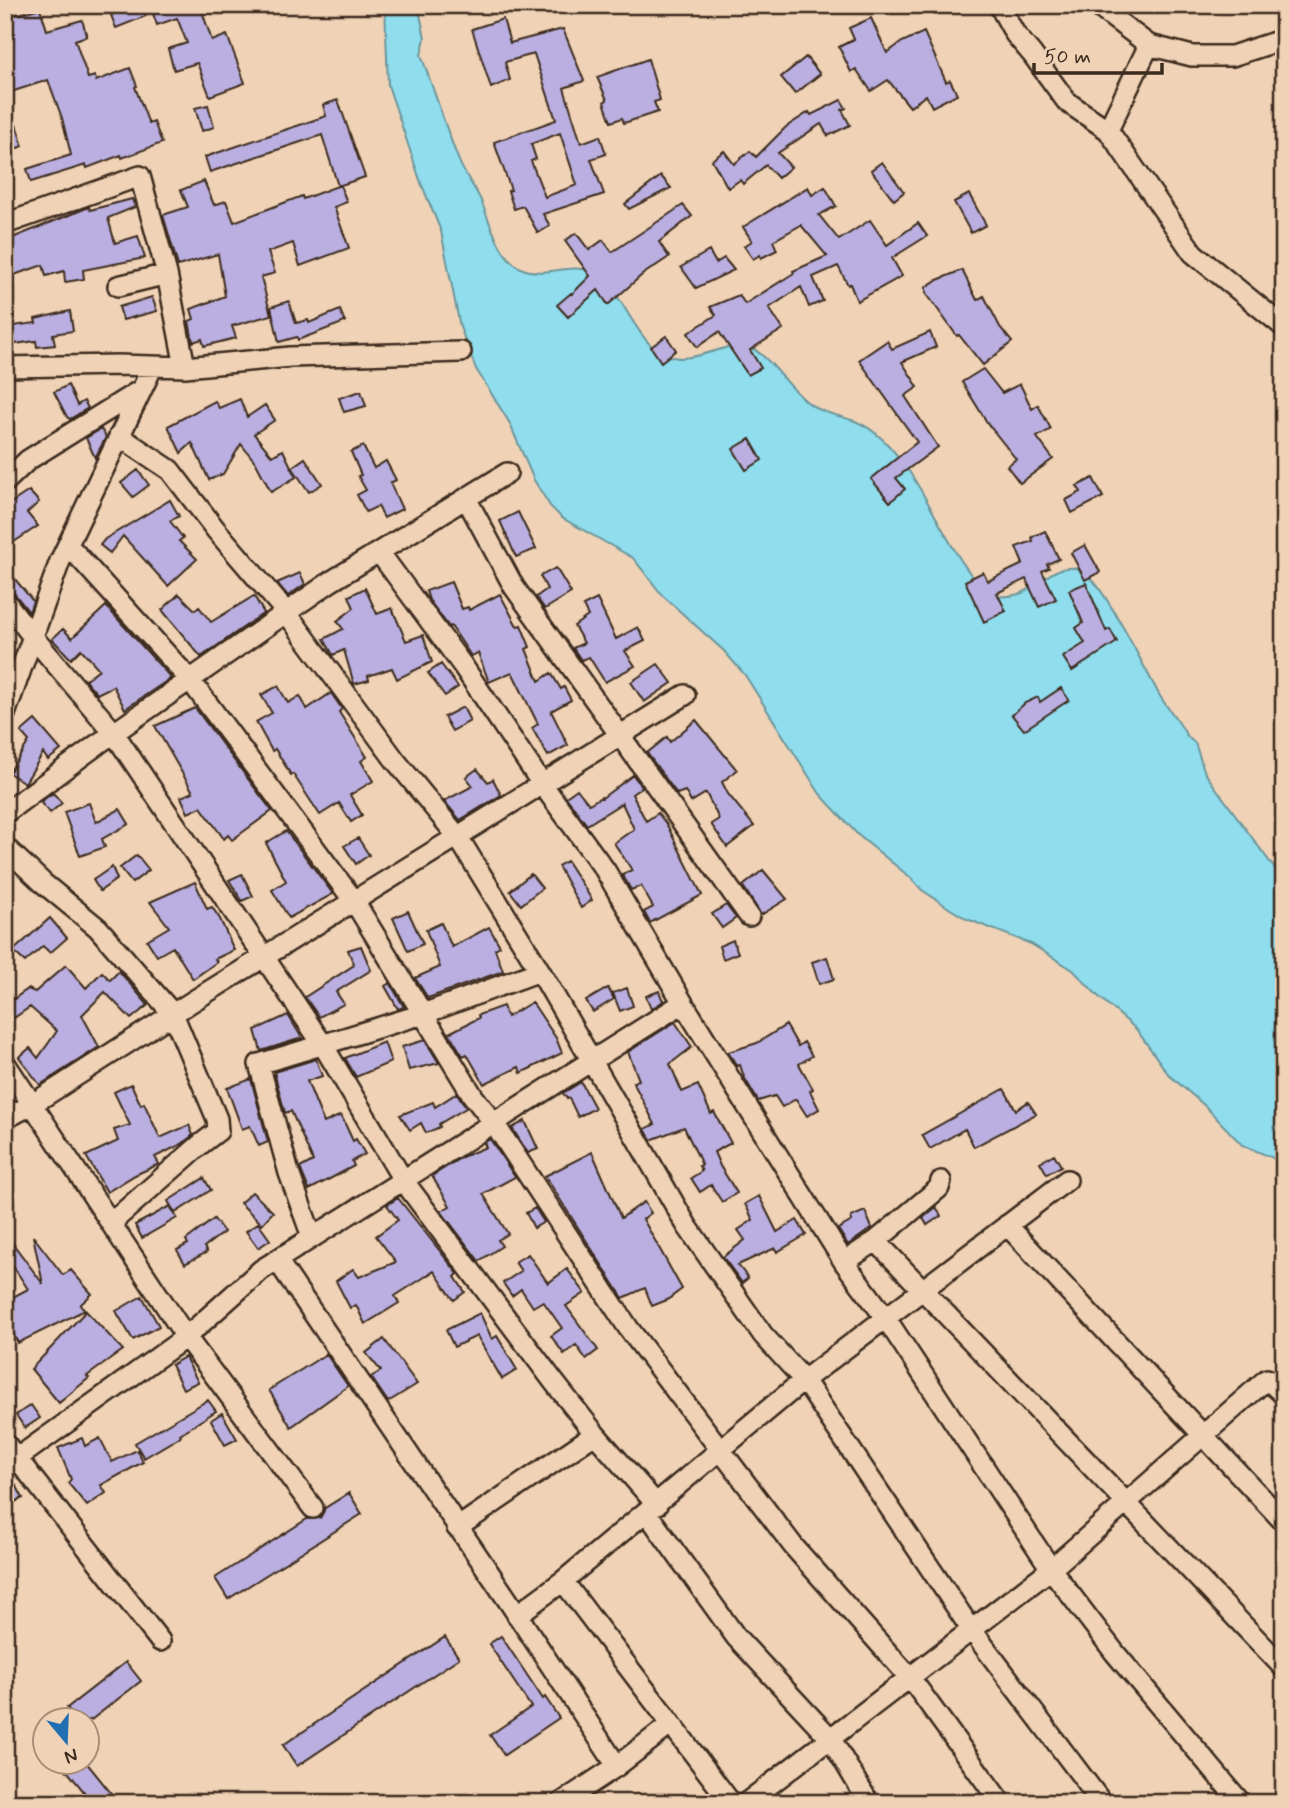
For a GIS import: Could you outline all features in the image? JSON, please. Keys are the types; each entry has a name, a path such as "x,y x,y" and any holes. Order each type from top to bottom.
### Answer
{"street":[{"path":"999,5 1015,34 1067,102 1108,130 1193,253 1284,327"},
{"path":"1096,5 1149,45 1192,56 1232,56 1284,39"},
{"path":"1108,130 1149,45"},
{"path":"5,224 140,176 167,274 185,367"},
{"path":"118,286 167,274"},
{"path":"5,366 185,367 290,357 461,352"},
{"path":"5,714 68,545 153,366"},
{"path":"5,482 28,460 142,389"},
{"path":"119,436 170,470 216,530 286,612 395,760 458,836 540,971 687,1226 764,1335 804,1380 971,1629 1102,1803"},
{"path":"5,813 286,612 507,473"},
{"path":"466,498 514,587 748,916"},
{"path":"68,545 190,680 354,901 473,1096 494,1123 629,1329 794,1547 911,1679 1001,1803"},
{"path":"379,552 463,666 542,784 605,870 683,1003 844,1262 885,1317 1051,1569 1115,1653 1241,1803"},
{"path":"5,601 114,733 323,1045 402,1181 652,1509 736,1637 831,1739 869,1803"},
{"path":"5,1119 685,695"},
{"path":"6,848 43,883 98,928 173,1014 217,1119 218,1131 111,1222"},
{"path":"312,1237 289,1173 259,1064 423,1014 540,971"},
{"path":"11,1463 186,1337 261,1270 683,1003"},
{"path":"5,1063 186,1337 313,1508"},
{"path":"517,1615 652,1509 804,1380 1067,1180"},
{"path":"844,1262 876,1241 939,1188 941,1181"},
{"path":"1007,1225 1284,1522"},
{"path":"876,1241 1284,1668"},
{"path":"276,1260 617,1766"},
{"path":"746,1803 1051,1569 1267,1379 1284,1395"},
{"path":"457,1528 595,1434"},
{"path":"5,1443 11,1463 160,1641"},
{"path":"563,1581 731,1803"},
{"path":"561,1803 617,1766 670,1725"}],"water":[{"path":"385,5 418,5 425,38 421,55 454,148 480,198 497,241 515,265 540,272 584,269 592,272 615,292 642,335 653,347 666,355 690,357 744,343 763,356 811,405 870,429 890,446 906,467 966,568 990,596 1022,593 1055,571 1063,569 1080,569 1089,575 1111,606 1160,696 1187,736 1195,743 1205,773 1275,869 1284,877 1284,1167 1271,1157 1242,1145 1205,1106 1169,1075 1136,1029 1073,970 1031,944 967,919 952,910 922,890 858,835 820,794 745,675 724,651 663,596 633,558 562,518 550,506 534,480 509,422 476,369 460,327 441,231 421,183 388,85"}],"building":[{"path":"135,5 142,5 146,16 116,28 111,15"},
{"path":"150,5 209,5 209,8 202,11 212,41 227,35 245,83 210,96 197,63 174,70 168,49 187,43 177,18 157,25"},
{"path":"40,8 47,30 82,20 87,36 75,40 88,78 95,76 96,81 130,68 149,124 154,122 162,143 122,158 121,155 87,168 86,165 31,182 27,169 71,155 62,118 48,80 11,92 5,75 5,18"},
{"path":"871,18 887,53 902,42 924,32 946,82 950,80 957,94 932,107 926,95 910,107 888,80 871,91 856,69 851,72 839,47 854,39 849,28"},
{"path":"503,19 510,43 563,29 584,81 564,88 581,143 600,136 606,154 591,159 604,194 543,214 550,226 538,233 523,206 514,209 508,191 511,190 494,142 556,120 534,54 505,62 510,80 491,88 472,29","holes":["560,133 577,185 545,197 531,161 536,159 531,144"]},
{"path":"806,57 820,74 795,94 781,77"},
{"path":"648,59 660,100 654,102 658,112 624,123 622,118 611,122 604,102 607,100 597,77"},
{"path":"5,100 8,100 23,146 5,152"},
{"path":"338,100 365,177 338,186 322,135 210,172 205,157 326,116 323,105"},
{"path":"841,100 846,108 842,110 850,125 828,136 821,124 778,153 791,167 778,178 766,165 743,184 740,180 728,188 712,160 724,151 734,164 750,151 756,157 786,127 809,112 811,115"},
{"path":"208,105 214,127 202,131 195,108"},
{"path":"882,162 904,192 894,200 871,170"},
{"path":"661,176 671,188 629,209 625,204"},
{"path":"204,181 214,205 226,201 234,222 302,196 303,199 340,185 347,202 334,207 349,248 300,266 293,243 268,252 275,273 261,277 271,315 232,326 236,338 204,346 202,339 193,342 189,321 194,319 191,309 225,296 218,254 178,266 163,215 188,207 181,190"},
{"path":"808,187 812,195 825,187 836,206 819,215 839,240 870,220 887,245 918,223 927,236 892,258 902,276 857,301 838,266 813,277 823,301 809,307 801,287 769,308 783,329 750,350 761,368 748,375 719,332 697,347 688,333 716,315 710,307 739,295 745,304 794,273 793,271 827,256 801,225 773,241 777,250 761,258 760,255 753,259 744,246 752,241 743,227"},
{"path":"969,194 986,225 971,233 954,202"},
{"path":"132,199 135,207 108,218 115,243 138,236 145,258 83,270 84,279 65,282 64,271 46,276 43,265 5,278 5,241 89,207 90,210"},
{"path":"683,205 692,216 659,242 669,257 642,275 608,305 598,290 568,317 557,305 590,276 565,241 576,233 589,250 603,240 612,252"},
{"path":"709,251 716,263 724,258 734,270 696,288 681,267"},
{"path":"962,270 977,300 984,296 1000,327 1012,342 983,365 959,335 957,336 926,293 926,287 935,281"},
{"path":"152,297 157,311 123,320 119,307"},
{"path":"289,301 296,323 308,320 309,323 340,310 345,322 298,340 297,337 279,342 271,307"},
{"path":"70,311 73,331 53,334 55,345 37,347 36,341 8,345 5,327 36,323 35,319"},
{"path":"930,332 936,347 902,362 918,387 905,396 938,447 896,478 905,489 890,502 871,479 917,442 859,360 887,341 892,349"},
{"path":"666,336 676,350 661,362 651,347"},
{"path":"983,369 1002,393 1020,384 1032,409 1038,405 1051,429 1037,437 1053,459 1020,483 1007,466 1016,459 988,424 962,382"},
{"path":"68,385 77,405 84,401 88,408 70,419 54,392"},
{"path":"361,391 366,406 344,412 339,398"},
{"path":"240,399 247,417 265,405 275,420 254,434 272,456 283,450 296,477 271,492 256,463 241,444 223,474 209,480 192,443 181,453 168,426 215,401 219,408"},
{"path":"101,429 106,437 95,458 86,438"},
{"path":"750,439 762,460 746,470 733,449"},
{"path":"363,446 374,468 386,461 396,480 390,483 402,509 384,518 378,506 366,512 357,495 366,490 358,476 361,475 351,452"},
{"path":"305,458 322,484 309,492 292,467"},
{"path":"138,470 149,485 133,497 121,483"},
{"path":"1093,478 1103,497 1072,513 1066,500 1081,492 1077,486"},
{"path":"29,491 39,502 27,513 38,526 5,548 5,507"},
{"path":"170,500 179,516 170,521 183,538 179,541 197,559 168,586 123,536 110,553 100,545 105,539"},
{"path":"518,512 536,549 516,557 500,521"},
{"path":"1045,531 1059,559 1047,564 1049,568 1042,571 1056,599 1039,607 1026,579 997,593 1006,611 984,622 965,581 983,572 988,581 1023,564 1016,547 1033,541 1032,537"},
{"path":"1085,545 1100,572 1085,580 1071,553"},
{"path":"5,567 33,601 29,612 14,593 5,589"},
{"path":"556,568 571,593 545,609 536,597 547,589 540,576"},
{"path":"300,573 305,584 288,596 277,583"},
{"path":"451,582 462,609 468,607 469,610 500,594 517,626 521,625 530,647 526,649 539,681 551,673 561,689 564,687 571,700 551,711 568,745 548,756 532,728 538,724 512,672 489,682 478,653 471,656 429,600 426,591"},
{"path":"1086,583 1106,631 1110,629 1117,642 1072,671 1063,657 1085,643 1076,628 1083,623 1069,590"},
{"path":"365,588 377,614 392,608 406,641 423,635 432,662 397,679 392,668 368,676 369,680 354,684 344,650 333,655 324,639 343,629 337,621 354,608 349,596"},
{"path":"179,594 195,610 199,607 211,622 254,596 264,613 201,657 162,610"},
{"path":"597,599 616,639 638,627 645,641 625,651 635,666 605,682 589,657 581,660 573,648 584,643 574,626 588,616 583,606"},
{"path":"106,606 171,678 125,709 113,686 97,694 85,680 99,669 81,649 71,659 52,639 63,629 72,638"},
{"path":"441,664 458,687 445,696 428,673"},
{"path":"658,664 672,683 644,702 631,682"},
{"path":"278,686 288,703 300,696 307,709 331,693 342,709 339,712 367,757 361,761 373,781 350,795 362,815 351,822 339,803 320,815 275,749 272,751 256,722 272,713 261,695"},
{"path":"1061,688 1069,700 1024,730 1012,715 1025,703 1038,697 1040,702"},
{"path":"463,707 470,721 452,731 444,717"},
{"path":"195,708 272,811 232,840 228,835 224,839 201,807 188,813 181,797 193,792 155,726"},
{"path":"35,720 61,750 48,760 43,753 25,783 9,773 29,741 21,732"},
{"path":"696,720 737,770 722,782 728,794 754,826 727,847 711,824 719,819 706,793 691,802 685,791 677,794 647,753 667,737 670,742"},
{"path":"477,769 488,782 493,779 501,795 460,820 444,801 473,786 466,777"},
{"path":"633,775 642,787 632,794 646,821 658,813 667,825 702,895 650,923 644,912 653,907 641,886 631,890 622,874 632,870 614,843 634,829 622,803 587,825 566,797 577,789 589,804 602,798"},
{"path":"53,793 62,803 50,813 40,802"},
{"path":"89,803 96,822 120,809 129,824 102,839 105,847 80,856 64,812"},
{"path":"286,831 333,894 289,918 272,890 286,881 266,843"},
{"path":"358,838 369,855 356,864 344,846"},
{"path":"137,855 149,870 132,883 120,868"},
{"path":"567,861 592,900 581,908 558,866"},
{"path":"112,867 117,879 100,891 93,880"},
{"path":"763,870 787,899 761,915 743,886"},
{"path":"242,874 253,896 242,901 229,880"},
{"path":"531,874 542,888 521,905 510,891"},
{"path":"195,882 207,909 212,907 220,919 234,950 215,959 217,962 193,979 173,947 157,956 147,940 169,927 150,902"},
{"path":"726,905 736,918 722,928 712,914"},
{"path":"408,911 423,944 408,951 393,918"},
{"path":"50,918 67,938 50,953 43,946 25,962 13,951"},
{"path":"441,923 452,947 489,927 500,946 495,949 503,971 428,998 415,978 440,967 426,930"},
{"path":"733,940 738,953 723,959 719,946"},
{"path":"361,946 371,970 336,992 344,1004 319,1017 305,997 354,965 348,950"},
{"path":"827,957 834,979 819,984 812,962"},
{"path":"66,965 86,988 102,972 110,980 119,971 148,1005 131,1019 105,992 82,1015 99,1047 40,1085 19,1057 30,1048 38,1058 57,1031 30,1007 5,1024 5,1005 28,989 35,992"},
{"path":"390,983 404,1007 398,1009 385,986"},
{"path":"608,988 614,999 593,1012 586,1001"},
{"path":"627,988 633,1006 620,1011 613,993"},
{"path":"659,991 663,1001 665,1000 651,1009 646,996"},
{"path":"532,1002 556,1038 562,1053 521,1073 519,1067 484,1084 467,1054 463,1056 449,1033 479,1018 478,1015 503,1006 507,1017"},
{"path":"288,1015 302,1038 261,1051 255,1030"},
{"path":"675,1022 692,1047 670,1064 682,1092 698,1085 711,1114 714,1112 731,1143 714,1152 737,1193 722,1202 711,1185 700,1192 691,1178 702,1171 699,1166 702,1165 684,1127 651,1140 645,1129 655,1124 633,1082 639,1080 628,1052"},
{"path":"786,1025 798,1046 804,1042 812,1056 799,1064 813,1089 810,1091 819,1109 807,1116 796,1099 782,1107 775,1096 758,1101 740,1065 737,1066 728,1052 757,1043"},
{"path":"425,1040 439,1063 409,1070 402,1047"},
{"path":"384,1042 391,1062 356,1077 345,1058"},
{"path":"316,1059 322,1076 307,1081 324,1123 341,1115 353,1141 356,1139 365,1154 352,1161 354,1166 309,1190 300,1168 313,1161 291,1111 285,1113 274,1072"},
{"path":"251,1079 268,1142 259,1146 250,1126 242,1129 227,1088"},
{"path":"581,1082 595,1108 578,1117 569,1098 563,1093"},
{"path":"131,1084 141,1105 144,1103 160,1138 189,1125 193,1135 182,1144 155,1157 159,1164 107,1192 86,1156 118,1141 114,1130 130,1125 114,1092"},
{"path":"1004,1089 1016,1110 1028,1102 1036,1114 974,1147 965,1129 930,1149 922,1135"},
{"path":"457,1093 466,1108 439,1124 440,1127 426,1133 421,1123 410,1130 400,1115 433,1102 435,1107"},
{"path":"525,1121 538,1149 528,1153 512,1128"},
{"path":"490,1139 515,1177 483,1194 508,1234 498,1240 502,1246 479,1261 441,1211 450,1206 432,1176 462,1157 486,1147 484,1143"},
{"path":"592,1152 621,1218 644,1202 651,1213 643,1219 682,1289 667,1300 652,1306 645,1288 623,1298 545,1176"},
{"path":"1054,1154 1061,1166 1047,1174 1040,1162"},
{"path":"204,1178 211,1190 175,1213 168,1201"},
{"path":"252,1192 273,1212 262,1224 240,1203"},
{"path":"759,1196 777,1232 797,1220 806,1235 777,1252 775,1248 738,1265 748,1278 742,1283 723,1257 745,1240 738,1230 753,1220 745,1204"},
{"path":"398,1198 458,1274 455,1277 465,1292 454,1300 434,1271 395,1296 399,1303 365,1324 356,1305 350,1308 336,1281 353,1269 359,1277 396,1262 376,1236 398,1220 387,1205"},
{"path":"170,1206 177,1218 142,1238 135,1225"},
{"path":"936,1207 941,1216 927,1225 923,1218"},
{"path":"535,1208 544,1222 534,1228 526,1213"},
{"path":"865,1211 872,1228 848,1245 838,1229 852,1221 851,1217"},
{"path":"214,1219 224,1232 204,1247 207,1252 185,1264 177,1250 188,1244 186,1240"},
{"path":"258,1223 270,1240 258,1248 246,1231"},
{"path":"5,1233 43,1284 33,1236 63,1275 71,1270 92,1294 80,1305 85,1310 18,1343 5,1318 5,1301 28,1289 5,1254"},
{"path":"528,1254 548,1283 567,1269 585,1293 566,1306 598,1350 586,1359 576,1345 564,1354 551,1336 562,1328 543,1301 533,1307 521,1289 512,1296 503,1283 521,1271 515,1262"},
{"path":"142,1296 159,1326 133,1340 116,1311"},
{"path":"86,1311 123,1350 87,1376 89,1378 59,1403 31,1369"},
{"path":"480,1313 492,1339 497,1336 517,1370 502,1379 477,1336 454,1347 446,1330"},
{"path":"384,1339 417,1384 388,1402 371,1377 381,1371 366,1353"},
{"path":"326,1354 348,1386 291,1427 269,1390"},
{"path":"185,1357 198,1382 183,1389 171,1365"},
{"path":"208,1400 216,1411 144,1458 135,1443"},
{"path":"31,1405 40,1418 25,1428 16,1415"},
{"path":"222,1413 237,1439 225,1445 211,1420"},
{"path":"82,1438 85,1446 100,1438 112,1462 137,1450 143,1462 101,1485 106,1493 87,1506 68,1483 71,1479 58,1448"},
{"path":"16,1485 23,1498 5,1507 5,1491"},
{"path":"349,1493 362,1514 228,1599 215,1578 307,1519 320,1518 325,1508"},
{"path":"501,1636 559,1718 504,1755 490,1735 531,1707 489,1644"},
{"path":"445,1637 459,1658 297,1766 283,1745"},
{"path":"126,1662 141,1681 102,1711 102,1706 70,1706"},
{"path":"71,1776 97,1776 119,1803 93,1803"}]}
